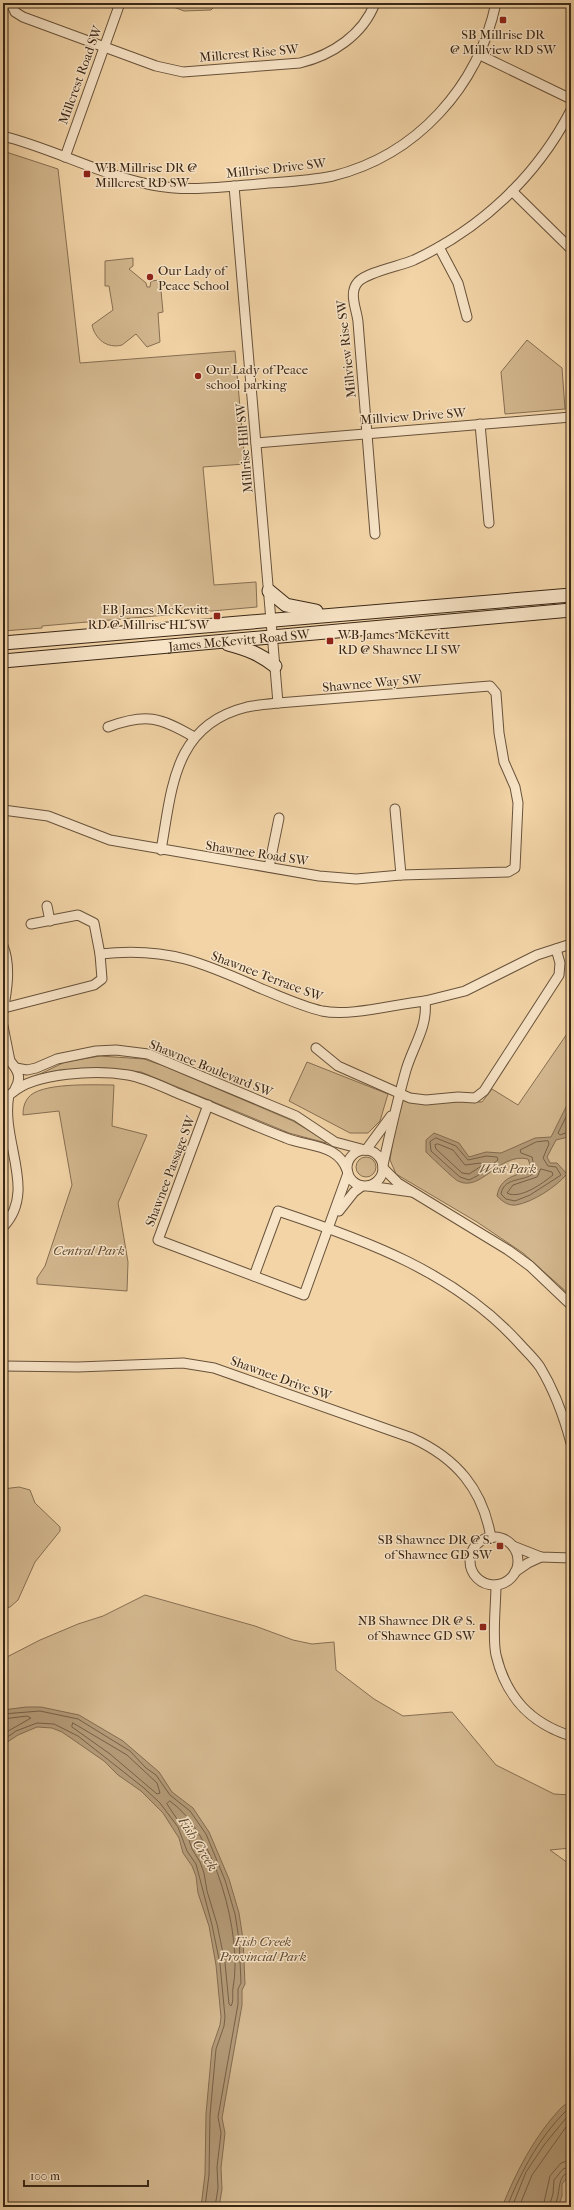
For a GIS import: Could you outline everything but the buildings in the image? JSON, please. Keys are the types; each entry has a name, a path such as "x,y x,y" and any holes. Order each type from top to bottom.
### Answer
{"main road":[{"path":"269,591 286,605 302,610 346,614"},
{"name":"James McKevitt Road SW","path":"3,643 571,595"},
{"name":"James McKevitt Road SW","path":"3,661 571,610"},
{"path":"218,642 252,650 260,654 275,666"}],"street":[{"name":"Millcrest Rise SW","path":"11,3 15,12 23,17 156,66 183,72 300,63 328,54 352,36 372,12 375,3"},
{"name":"Millcrest Road SW","path":"65,157 120,3"},
{"name":"Millrise Drive SW","path":"3,136 121,177 154,185 186,189 234,186 332,176 357,168 386,155 418,135 432,122 459,90 480,55 488,35 496,3"},
{"path":"480,55 571,99"},
{"name":"Millview Rise SW","path":"375,534 358,322 353,296 355,286 364,277 397,267 438,247 480,221 512,191 548,148 571,110"},
{"name":"Millrise Hill SW","path":"234,186 278,703"},
{"path":"512,191 571,249"},
{"path":"438,247 458,283 467,317"},
{"name":"Millview Drive SW","path":"256,443 571,417"},
{"path":"480,424 488,524"},
{"name":"Shawnee Way SW","path":"161,850 174,780 180,760 194,738 219,718 246,708 278,703 490,686 496,693 499,733 504,762 515,787 518,803 515,868 512,870"},
{"path":"108,727 141,718 172,725 194,738"},
{"path":"395,809 401,875"},
{"name":"Shawnee Road SW","path":"3,810 48,816 110,840 319,876 356,879 401,875 508,872 512,870"},
{"path":"269,867 279,818"},
{"path":"47,906 50,921"},
{"path":"3,946 7,961 7,977 3,1010 94,985 102,979 100,954 94,922 78,915 31,924"},
{"name":"Shawnee Terrace SW","path":"100,954 116,952 185,959 298,1003 323,1011 346,1012 371,1010 394,1004 425,1001 465,991 537,955 571,944"},
{"path":"316,1048 338,1066 400,1096 426,1100 458,1097 473,1099 480,1096 559,975 560,963 556,949"},
{"path":"331,1224 342,1206 365,1186 379,1180 394,1112 407,1069 424,1026 426,1011 425,1001"},
{"path":"3,1026 10,1063 19,1076 18,1082 8,1095 6,1141"},
{"name":"Shawnee Boulevard SW","path":"10,1063 27,1070 36,1068 57,1059 96,1051 116,1050 148,1054 296,1116 335,1142 366,1150"},
{"path":"8,1095 20,1086 41,1078 111,1073 143,1079 286,1138 332,1152 341,1159 353,1182 365,1186 414,1192"},
{"name":"Shawnee Passage SW","path":"208,1105 158,1240 304,1295 331,1224"},
{"path":"331,1224 352,1156 366,1150 394,1112"},
{"path":"3,1125 19,1193 14,1213 3,1227"},
{"path":"366,1150 379,1157 383,1167 398,1183 524,1262 571,1306"},
{"path":"254,1276 278,1211 331,1224 452,1285 504,1326 539,1366 565,1421 571,1443"},
{"name":"Shawnee Drive SW","path":"3,1366 78,1366 183,1363 214,1368 405,1435 434,1448 461,1471 478,1497 485,1511 491,1538"},
{"path":"541,1557 528,1562 515,1572 510,1579 496,1585 480,1580 475,1575 470,1561 475,1546 481,1541 496,1537 504,1539 512,1546 541,1557 571,1558"},
{"path":"512,1546 518,1558 515,1572"},
{"path":"496,1585 496,1654 507,1687 527,1713 555,1731 571,1736"}],"green space":[{"path":"163,3 215,3 216,5 211,10 184,11"},
{"path":"3,151 58,169 80,363 235,351 245,464 203,467 214,585 256,582 257,607 42,626 42,628 3,631"},
{"path":"133,258 133,266 129,269 146,283 147,287 150,287 151,281 160,280 163,312 158,313 160,342 147,347 136,334 122,345 111,346 99,339 92,325 113,310 109,286 105,286 105,261"},
{"path":"527,340 562,368 565,409 505,414 501,372"},
{"name":"West Park","path":"571,1028 571,1296 523,1253 477,1222 396,1174 390,1160 399,1098 482,1102 492,1089 518,1105"},
{"path":"100,1056 144,1059 164,1066 293,1121 326,1141 326,1143 289,1133 141,1072 105,1068 60,1070 38,1075 65,1062"},
{"path":"307,1062 388,1094 380,1121 368,1133 350,1133 289,1101"},
{"name":"Central Park","path":"81,1085 114,1085 112,1126 147,1135 118,1203 128,1262 127,1291 37,1284 37,1278 45,1266 72,1185 59,1111 23,1115 25,1104 28,1098 34,1093 43,1089"},
{"path":"366,1157 373,1160 376,1167 373,1174 366,1177 359,1174 356,1167 359,1160"},
{"path":"19,1487 30,1490 35,1503 60,1527 60,1531 35,1562 18,1600 10,1607 3,1609 3,1489"},
{"name":"Fish Creek Provincial Park","path":"145,1595 255,1626 293,1640 312,1644 334,1642 336,1670 374,1699 403,1716 452,1712 496,1765 554,1794 571,1795 571,1848 550,1850 568,1863 571,1868 571,2207 3,2207 3,1659 40,1640 78,1624 103,1616"}],"water":[{"path":"569,1101 571,1101 571,1133 568,1137 556,1140 547,1157 550,1163 557,1163 567,1174 557,1184 530,1201 510,1205 497,1196 501,1185 505,1181 515,1175 532,1170 528,1159 518,1158 508,1161 475,1182 466,1183 456,1180 426,1152 426,1140 434,1133 459,1143 469,1157 486,1152 501,1153 535,1138 551,1137"},
{"name":"Fish Creek","path":"41,1707 79,1715 123,1741 159,1772 172,1792 193,1808 209,1832 229,1879 239,1913 243,1939 245,1984 242,1990 242,2005 222,2118 225,2133 221,2168 222,2189 219,2207 201,2207 205,2174 206,2114 212,2048 220,2025 221,2017 216,1965 209,1926 198,1893 196,1876 192,1866 183,1853 179,1838 163,1813 141,1791 118,1775 104,1761 62,1732 52,1728 37,1727 18,1735 3,1745 3,1710"},
{"path":"571,2099 571,2173 562,2184 562,2196 558,2207 502,2207 526,2155 542,2131 561,2108"}],"place":[{"name":"SB Millrise DR @ Millview RD SW","path":"503,20"},
{"name":"WB Millrise DR @ Millcrest RD SW","path":"87,174"},
{"name":"Our Lady of Peace School","path":"150,277"},
{"name":"Our Lady of Peace school parking","path":"198,376"},
{"name":"EB James McKevitt RD @ Millrise HL SW","path":"217,616"},
{"name":"WB James McKevitt RD @ Shawnee LI SW","path":"330,641"},
{"name":"SB Shawnee DR @ S. of Shawnee GD SW","path":"500,1546"},
{"name":"NB Shawnee DR @ S. of Shawnee GD SW","path":"483,1627"}]}
